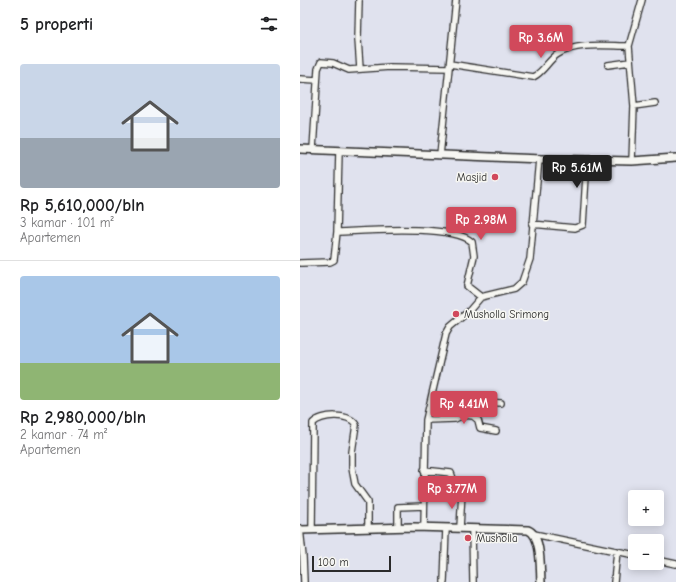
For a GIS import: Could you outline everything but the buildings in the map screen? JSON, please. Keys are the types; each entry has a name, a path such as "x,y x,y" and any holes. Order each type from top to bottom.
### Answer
{"street":[{"path":"359,0 358,39 360,69"},
{"path":"440,155 456,0"},
{"path":"632,161 634,106 629,46 642,0"},
{"path":"313,150 318,69 321,62 333,63 346,70 390,67 449,66 533,77 542,71 557,54 565,50 588,47 629,46"},
{"path":"608,65 630,62"},
{"path":"300,79 317,80"},
{"path":"634,106 655,103"},
{"path":"300,149 539,159 632,161 676,158"},
{"path":"300,263 330,262 334,260 339,151"},
{"path":"424,527 426,420 446,334 450,327 469,311 481,297 514,289 522,282 530,259 539,159"},
{"path":"532,224 575,228 584,223 587,160"},
{"path":"336,232 429,230 463,237 472,242 474,250 468,286 481,297"},
{"path":"463,415 464,402 467,401 501,403"},
{"path":"426,420 455,419 463,415 476,418 480,428 496,431"},
{"path":"312,530 312,423 324,417 351,420 356,425 352,452 352,468 355,484 368,502 368,528"},
{"path":"424,470 451,472 456,487 462,492 460,528"},
{"path":"398,527 398,507 424,506"},
{"path":"304,582 300,529 424,527 528,530 534,534 628,553"},
{"path":"444,582 446,528"},
{"path":"472,529 473,582"},
{"path":"534,534 540,559 541,582"},
{"path":"614,582 617,551"},
{"path":"664,561 676,564"}],"place":[{"name":"Masjid","path":"495,177"},
{"name":"Musholla Srimong","path":"456,314"},
{"name":"Musholla","path":"468,538"}]}
